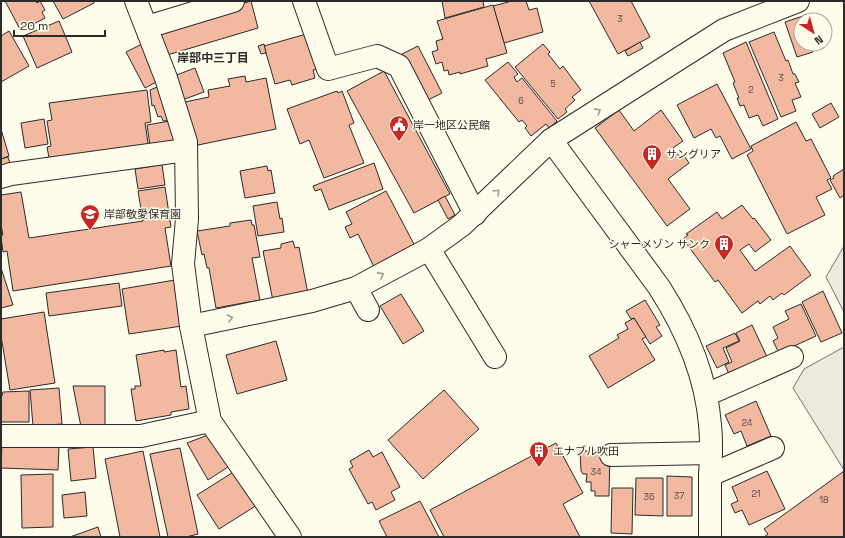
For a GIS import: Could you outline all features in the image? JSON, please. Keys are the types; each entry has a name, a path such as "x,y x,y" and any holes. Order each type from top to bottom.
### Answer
{"street":[{"path":"136,1 166,78 186,142 187,219 183,264 191,326 210,421 290,537"},
{"path":"147,27 233,1"},
{"path":"304,1 328,69 377,56 399,66 475,214"},
{"path":"191,326 312,301 356,288 429,249 462,226 551,140 724,30 798,1"},
{"path":"551,140 659,287 675,312 693,352 706,395 710,424 710,537"},
{"path":"1,177 11,174 186,150"},
{"path":"429,249 495,357"},
{"path":"356,288 368,310"},
{"path":"706,395 792,357"},
{"path":"1,436 142,436 210,421"},
{"path":"710,475 774,448"},
{"path":"611,455 711,453"}],"shaded area":[{"path":"844,246 844,312 826,277"},
{"path":"844,347 844,470 793,388 804,369"}],"building":[{"path":"5,1 36,1 37,3 40,1 45,10 42,12 45,18 21,31"},
{"path":"53,1 93,1 94,3 63,19"},
{"path":"251,1 258,28 164,56 156,29"},
{"path":"442,1 483,1 484,7 445,18"},
{"path":"512,1 526,1 529,10 537,8 543,32 504,43 493,6"},
{"path":"589,1 631,1 650,37 618,54"},
{"path":"493,5 507,53 486,59 488,66 460,74 460,72 449,75 448,70 444,71 442,62 436,64 432,52 438,50 436,41 443,39 437,21"},
{"path":"793,19 793,45 785,22"},
{"path":"59,21 72,52 37,68 23,36"},
{"path":"9,31 29,66 1,82 1,36"},
{"path":"774,32 786,61 788,60 793,74 795,74 799,82 795,83 801,97 792,100 796,111 781,117 749,42"},
{"path":"310,33 320,68 313,70 315,78 292,85 290,80 275,84 264,46"},
{"path":"640,42 643,48 628,56 625,51"},
{"path":"746,42 778,119 763,126 758,115 749,118 744,105 740,106 737,98 739,98 733,83 735,82 723,53"},
{"path":"144,43 162,79 145,88 126,52"},
{"path":"264,44 266,53 261,54 258,46"},
{"path":"543,44 550,52 548,54 560,69 563,66 581,90 572,97 575,100 565,109 567,112 558,119 515,67"},
{"path":"418,46 442,93 426,101 402,54"},
{"path":"795,52 813,52 797,57"},
{"path":"508,62 518,74 514,77 517,82 522,78 557,121 549,128 546,124 531,136 525,128 527,126 522,120 519,122 485,80"},
{"path":"195,68 204,92 182,100 174,76"},
{"name":"岸一地区公民館","path":"384,71 450,194 414,213 347,91"},
{"path":"245,76 246,82 266,78 276,129 198,145 185,102 209,97 208,90 230,86 228,79"},
{"path":"717,84 751,149 732,159 720,136 716,138 711,129 694,138 677,105"},
{"path":"162,85 174,120 163,121 161,116 158,117 154,105 152,106 150,90"},
{"path":"147,90 151,122 145,123 149,150 50,163 47,147 51,146 47,121 52,120 49,103"},
{"path":"337,91 338,93 342,91 354,123 349,125 364,163 324,178 309,140 300,144 287,109"},
{"path":"831,103 839,117 820,128 812,114"},
{"name":"サングリア","path":"619,110 634,131 661,110 683,141 673,148 680,157 683,154 689,163 668,179 690,209 667,226 595,128"},
{"path":"44,119 48,144 25,148 21,123"},
{"path":"175,120 179,149 151,152 147,125"},
{"path":"796,122 806,141 811,139 831,178 827,180 832,189 816,197 825,215 787,234 747,155 753,151 751,146"},
{"path":"1,129 9,156 1,159"},
{"path":"8,157 12,169 1,172 1,159"},
{"path":"161,158 165,185 138,189 135,169 154,166 153,159"},
{"path":"374,163 383,189 329,210 321,189 315,191 313,186"},
{"path":"267,166 268,171 271,170 275,193 245,198 240,171"},
{"path":"844,169 844,195 840,198 830,180 834,178 833,176"},
{"path":"165,187 171,227 165,228 171,266 13,291 7,251 3,252 1,237 1,235 3,235 1,225 1,195 21,192 29,238 143,221 138,191"},
{"path":"386,191 416,248 375,269 358,234 350,238 345,227 352,224 346,212"},
{"path":"445,196 455,215 448,219 438,200"},
{"path":"277,202 280,219 282,218 284,232 258,236 253,206"},
{"name":"シャーメゾン サンク","path":"742,205 771,240 755,252 749,244 740,250 755,271 790,246 811,275 784,295 782,293 773,300 770,296 760,304 758,301 742,313 718,280 715,282 683,239 688,235 686,234 717,212 722,219"},
{"path":"251,220 252,225 254,225 260,257 252,258 260,300 216,308 209,268 207,268 204,254 202,255 197,231 230,226 230,223"},
{"path":"293,241 295,248 299,247 308,294 273,301 263,251 281,248 281,244"},
{"path":"1,268 13,305 1,308"},
{"path":"175,280 182,326 129,334 122,289"},
{"path":"119,283 122,306 49,316 46,293"},
{"path":"823,291 842,333 821,342 802,302"},
{"path":"401,294 424,331 403,344 380,306"},
{"path":"645,300 660,325 656,327 662,336 650,344 634,318 631,319 626,311"},
{"path":"801,304 816,336 779,353 773,341 778,338 773,327 789,319 785,311"},
{"path":"44,312 55,383 10,390 1,336 1,319"},
{"path":"634,318 646,337 642,339 655,360 608,388 589,356 619,338 617,335 628,329 625,323"},
{"path":"752,325 767,357 729,374 725,365 732,362 726,348 740,341 736,333"},
{"path":"735,333 739,341 723,348 729,362 717,368 706,346"},
{"path":"276,341 287,380 237,394 226,355"},
{"path":"164,350 164,352 176,350 181,387 186,386 189,409 171,412 171,415 136,421 131,389 135,389 135,386 141,386 136,355"},
{"path":"73,386 105,386 105,427 81,427"},
{"path":"59,388 62,424 33,426 30,390"},
{"path":"444,390 479,429 423,479 388,440"},
{"path":"29,391 29,422 1,422 1,396 3,392"},
{"path":"756,401 771,436 747,446 741,431 734,434 725,415"},
{"path":"213,433 234,463 208,480 187,443"},
{"path":"2,443 59,446 58,470 1,468"},
{"name":"エナブル吹田","path":"556,443 583,493 563,504 580,537 444,537 430,510"},
{"path":"93,447 96,478 71,481 68,449"},
{"path":"180,448 198,534 186,537 168,537 150,454"},
{"path":"369,450 373,457 382,452 400,487 391,492 395,500 376,510 372,502 368,504 349,469 353,467 350,461"},
{"path":"143,451 160,537 120,537 105,459"},
{"path":"580,451 610,451 609,496 595,496 595,491 591,491 591,482 586,482 587,474 583,474 581,471"},
{"path":"235,471 257,505 219,529 197,495"},
{"path":"767,471 785,509 749,525 742,510 735,513 731,504 738,501 732,487"},
{"path":"844,471 844,537 764,537 768,534 764,529"},
{"path":"53,474 53,527 22,528 21,475"},
{"path":"667,476 692,477 692,516 667,516"},
{"path":"636,478 663,478 663,516 635,515"},
{"path":"612,488 633,488 632,534 611,533"},
{"path":"85,492 87,516 64,518 62,495"},
{"path":"420,501 439,537 387,537 379,521"},
{"path":"98,527 101,537 70,537"}],"place":[{"name":"岸一地区公民館","path":"399,142"},
{"name":"サングリア","path":"652,171"},
{"name":"岸部敬愛保育園","path":"90,231"},
{"name":"シャーメゾン サンク","path":"724,261"},
{"name":"エナブル吹田","path":"539,468"}],"district":[{"name":"岸部中三丁目","path":"213,58"}]}
